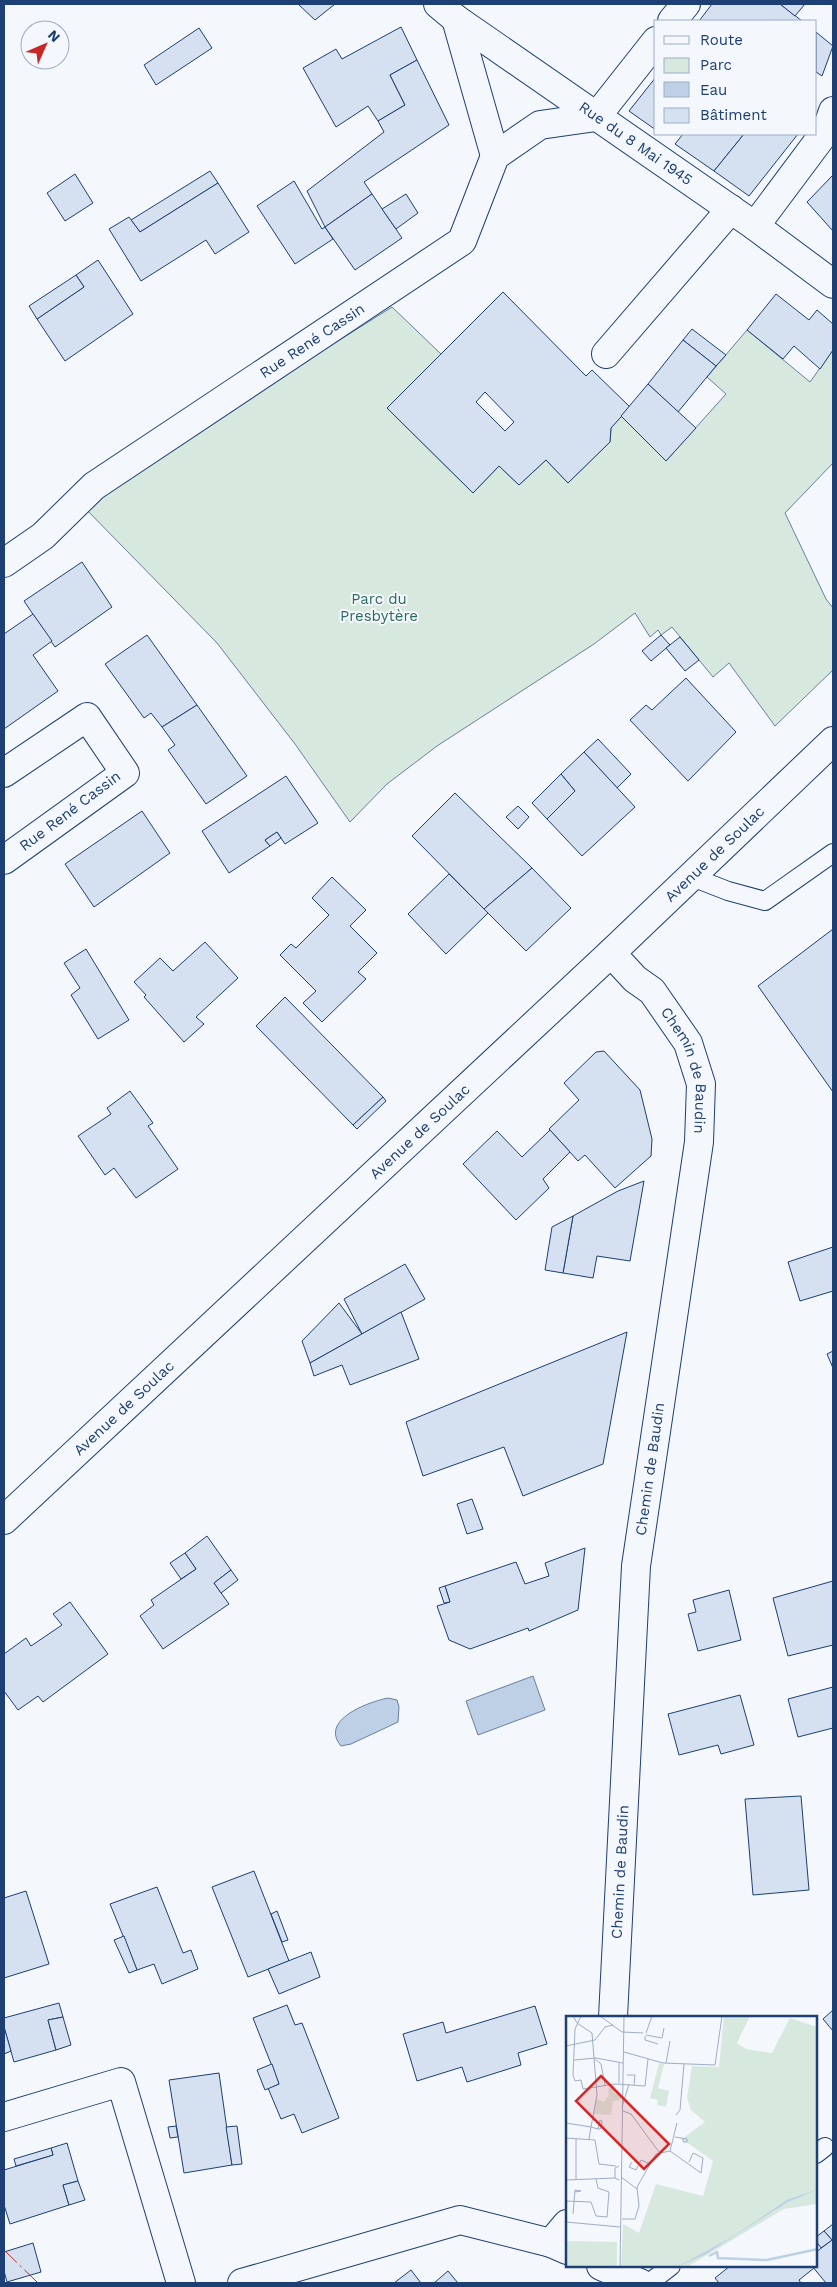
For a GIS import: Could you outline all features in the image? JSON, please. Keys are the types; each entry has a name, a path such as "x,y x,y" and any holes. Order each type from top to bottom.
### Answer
{"street":[{"path":"673,20 686,4"},
{"path":"447,12 495,156 540,125 596,117 654,44"},
{"name":"Rue du 8 Mai 1945","path":"447,12 731,209 833,284"},
{"path":"755,226 826,131 833,111"},
{"name":"Rue René Cassin","path":"4,563 43,536 94,486 462,241 495,156"},
{"path":"606,354 731,209"},
{"name":"Rue René Cassin","path":"4,774 87,717 125,773 4,860"},
{"name":"Avenue de Soulac","path":"4,1520 692,877 833,741"},
{"name":"Chemin de Baudin","path":"611,953 635,978 652,991 688,1043 701,1084 699,1142 636,1566 613,2016"},
{"path":"4,2117 121,2082 181,2283"},
{"path":"260,2281 460,2220 562,2239"},
{"path":"603,2267 640,2283"}],"lane":[{"path":"692,877 728,891 765,900 833,853"},
{"path":"649,2283 670,2267"}],"green space":[{"name":"Parc du Presbytère","path":"392,307 441,354 387,408 473,493 499,466 519,485 546,460 568,483 610,442 611,428 621,416 666,461 726,394 707,377 747,330 810,382 833,350 833,463 785,513 826,599 833,608 833,670 775,726 729,663 713,677 672,627 661,635 658,630 650,637 635,613 594,644 437,746 387,784 350,822 295,744 217,643 80,503"}],"water":[{"path":"533,1676 545,1710 478,1735 466,1701"},
{"path":"388,1698 397,1700 399,1707 398,1722 351,1744 341,1746 336,1737 336,1728 341,1720 359,1708"}],"building":[{"path":"298,4 335,4 315,20"},
{"path":"712,4 780,4 801,20 700,20"},
{"path":"780,4 805,4 795,16"},
{"path":"401,27 417,60 390,75 405,105 378,121 368,106 336,127 303,68 336,49 342,59"},
{"path":"199,28 212,48 156,85 144,65"},
{"path":"817,33 833,46 822,76 817,73"},
{"path":"417,60 449,125 364,182 372,194 325,227 307,191 384,132 378,121 405,105 390,75"},
{"path":"654,80 654,129 629,111"},
{"path":"682,135 743,135 714,171 675,144"},
{"path":"743,135 797,135 749,196 714,171"},
{"path":"210,171 218,183 140,232 131,220"},
{"path":"75,174 93,203 65,221 47,193"},
{"path":"833,175 833,231 807,202"},
{"path":"294,181 322,229 325,227 333,239 295,264 257,206"},
{"path":"218,183 249,232 215,254 206,240 141,281 109,229 129,217 140,232"},
{"path":"372,194 402,238 355,270 325,227"},
{"path":"406,194 418,213 396,229 382,209"},
{"path":"98,260 133,314 65,361 37,319 84,287 76,275"},
{"path":"76,275 84,287 37,319 29,306"},
{"path":"503,292 586,376 592,370 630,407 611,428 610,442 568,483 546,460 519,485 499,466 473,493 387,408","holes":["485,392 514,422 505,431 476,402"]},
{"path":"776,294 809,320 817,310 833,324 833,350 820,369 794,346 783,359 747,330"},
{"path":"692,329 726,355 716,366 683,340"},
{"path":"683,340 716,366 678,412 648,384"},
{"path":"648,384 696,428 666,461 621,416"},
{"path":"82,562 112,607 55,647 24,601"},
{"path":"33,614 52,641 33,655 58,691 4,729 4,634"},
{"path":"147,635 197,705 162,727 151,713 144,718 105,664"},
{"path":"661,635 670,645 651,661 642,651"},
{"path":"680,637 699,660 685,671 666,648"},
{"path":"686,678 736,732 688,781 630,720 646,705 652,710"},
{"path":"197,705 247,776 206,804 168,750 175,745 162,727"},
{"path":"598,739 631,774 617,788 584,752"},
{"path":"584,752 635,807 582,856 547,819 575,791 561,774"},
{"path":"561,774 575,791 547,819 532,803"},
{"path":"286,776 318,823 285,844 277,832 265,840 270,846 229,873 202,831"},
{"path":"455,793 532,868 484,909 412,836"},
{"path":"518,806 529,817 518,829 506,817"},
{"path":"142,811 170,853 94,907 65,864"},
{"path":"277,832 281,838 270,846 265,840"},
{"path":"532,868 571,908 526,951 484,909"},
{"path":"449,874 488,913 446,954 408,914"},
{"path":"332,877 366,910 350,926 377,953 358,972 366,979 322,1022 303,1003 316,991 280,955 291,944 296,948 329,915 312,898"},
{"path":"833,929 833,1092 758,986"},
{"path":"205,942 238,978 196,1017 204,1024 184,1042 144,997 146,995 134,982 160,958 173,971"},
{"path":"86,949 129,1020 98,1039 71,995 80,988 64,963"},
{"path":"285,997 383,1097 353,1125 256,1026"},
{"path":"604,1051 640,1090 652,1139 651,1156 615,1188 585,1155 578,1161 549,1129 579,1100 564,1083 596,1052"},
{"path":"130,1091 153,1123 148,1126 178,1169 136,1198 114,1168 105,1175 78,1136 111,1114 107,1108"},
{"path":"383,1097 386,1101 357,1129 353,1125"},
{"path":"550,1130 570,1152 543,1179 549,1188 516,1220 463,1164 497,1131 522,1157"},
{"path":"644,1181 630,1261 597,1256 593,1278 563,1273 573,1216 618,1191"},
{"path":"573,1216 563,1273 545,1270 552,1227"},
{"path":"833,1247 833,1291 800,1301 788,1262"},
{"path":"405,1264 425,1299 362,1334 344,1299"},
{"path":"339,1303 362,1334 310,1363 302,1341"},
{"path":"401,1312 419,1359 350,1385 342,1365 314,1376 310,1363"},
{"path":"627,1332 603,1464 523,1496 504,1447 423,1476 406,1422"},
{"path":"833,1351 833,1368 827,1354"},
{"path":"472,1499 483,1529 467,1534 457,1504"},
{"path":"207,1536 231,1570 214,1583 229,1604 163,1649 140,1616 154,1605 151,1600 196,1569 185,1553"},
{"path":"585,1548 578,1610 529,1631 528,1628 470,1649 449,1640 437,1606 450,1602 445,1586 516,1562 525,1584 549,1576 545,1563"},
{"path":"185,1553 196,1569 181,1579 170,1563"},
{"path":"231,1570 238,1580 221,1593 214,1583"},
{"path":"833,1581 833,1645 788,1656 773,1598"},
{"path":"445,1586 450,1602 444,1603 439,1588"},
{"path":"729,1590 741,1640 698,1651 688,1614 696,1612 693,1600"},
{"path":"70,1602 108,1654 43,1702 38,1696 18,1710 4,1691 4,1654 26,1638 31,1646 62,1625 53,1614"},
{"path":"833,1687 833,1728 798,1737 788,1699"},
{"path":"740,1695 754,1745 721,1754 718,1745 679,1755 668,1714"},
{"path":"801,1796 809,1890 753,1895 745,1799"},
{"path":"254,1871 289,1961 248,1977 212,1887"},
{"path":"157,1887 183,1953 191,1950 198,1969 162,1984 154,1964 137,1970 110,1904"},
{"path":"26,1891 49,1964 4,1978 4,1898"},
{"path":"277,1911 288,1940 282,1942 271,1914"},
{"path":"124,1936 137,1970 129,1973 114,1940"},
{"path":"311,1952 320,1977 279,1994 268,1969"},
{"path":"59,2003 63,2017 48,2020 56,2050 14,2062 4,2027 4,2018"},
{"path":"287,2005 295,2025 302,2023 339,2118 302,2133 294,2114 281,2119 268,2088 279,2084 253,2018"},
{"path":"535,2006 547,2044 518,2053 521,2065 467,2082 462,2067 417,2081 403,2034 443,2022 446,2033"},
{"path":"833,2010 833,2031 823,2019"},
{"path":"63,2017 71,2045 56,2050 48,2020"},
{"path":"4,2027 11,2051 4,2054"},
{"path":"272,2064 279,2084 265,2090 257,2070"},
{"path":"219,2073 232,2165 184,2173 169,2080"},
{"path":"176,2126 178,2137 170,2138 168,2127"},
{"path":"237,2126 242,2164 232,2165 226,2127"},
{"path":"67,2143 78,2181 63,2185 69,2205 10,2224 4,2205 4,2170 53,2155 51,2148"},
{"path":"51,2148 53,2155 16,2166 14,2159"},
{"path":"78,2181 85,2200 69,2205 63,2185"},
{"path":"833,2224 833,2283 826,2283 813,2267 817,2267 817,2251 832,2240 824,2231"},
{"path":"824,2231 832,2240 821,2248 817,2242 817,2236"},
{"path":"33,2243 41,2272 7,2282 4,2271 4,2252"},
{"path":"729,2267 814,2268 799,2280 801,2283 719,2283 715,2278"},
{"path":"411,2270 421,2283 394,2283"},
{"path":"448,2271 458,2283 434,2283"}],"power":[{"path":"4,2250 38,2283"}]}
